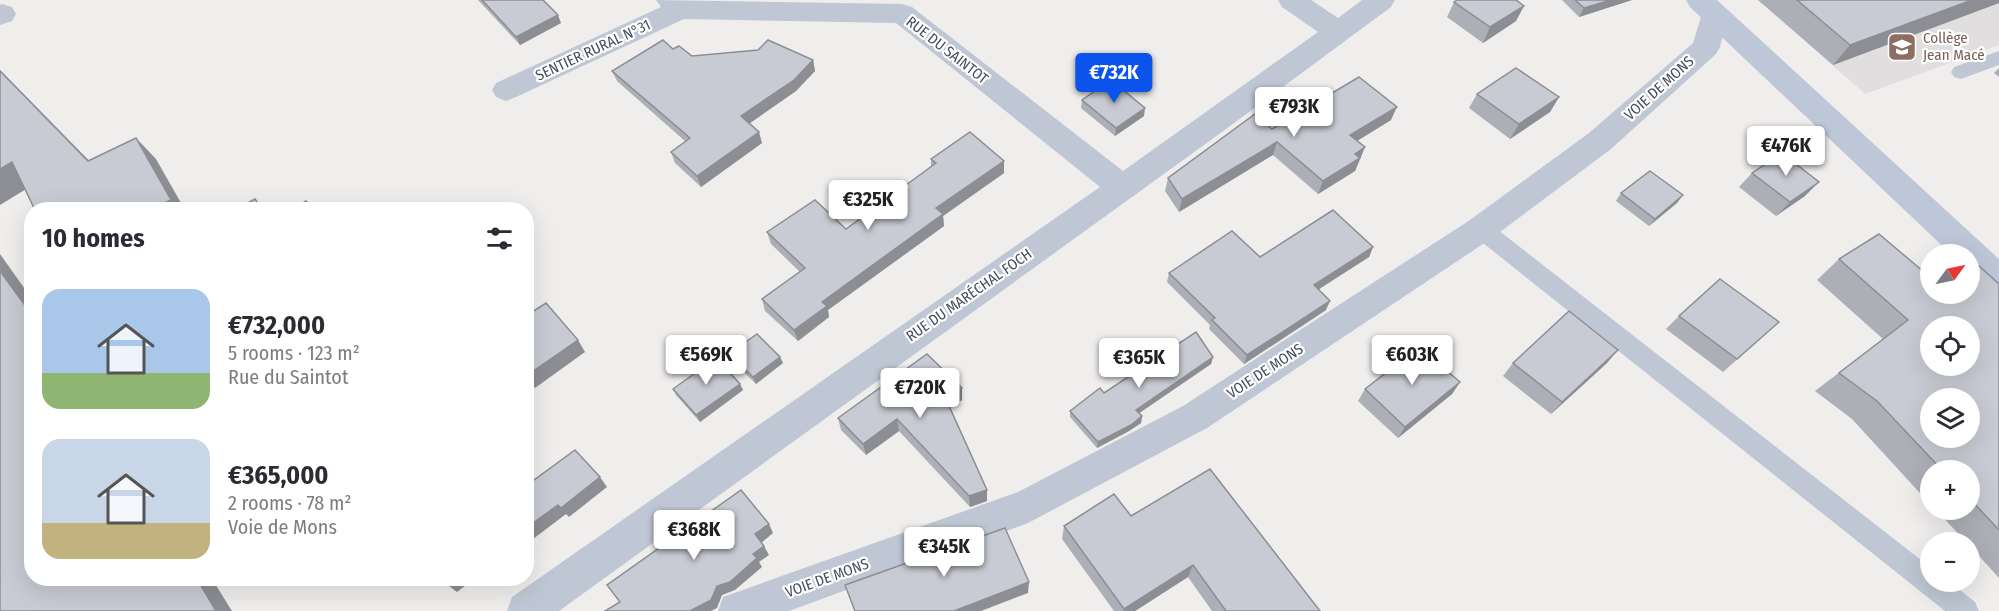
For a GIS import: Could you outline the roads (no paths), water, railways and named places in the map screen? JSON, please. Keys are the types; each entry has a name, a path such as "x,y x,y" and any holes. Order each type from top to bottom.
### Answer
{"main road":[{"path":"1707,7 1999,279"}],"street":[{"path":"1292,0 1337,31"},
{"name":"RUE DU MARÉCHAL FOCH","path":"526,611 1212,124 1381,0"},
{"name":"SENTIER RURAL N°31","path":"506,90 675,5"},
{"name":"RUE DU SAINTOT","path":"675,5 902,14 1121,187"},
{"name":"VOIE DE MONS","path":"737,611 1028,506 1195,417 1481,229 1600,141 1706,47 1707,7"}],"lane":[{"path":"1961,72 1999,58"},
{"path":"1481,229 1966,611"}],"place":[{"name":"Collège Jean Macé","path":"1902,47"}]}
